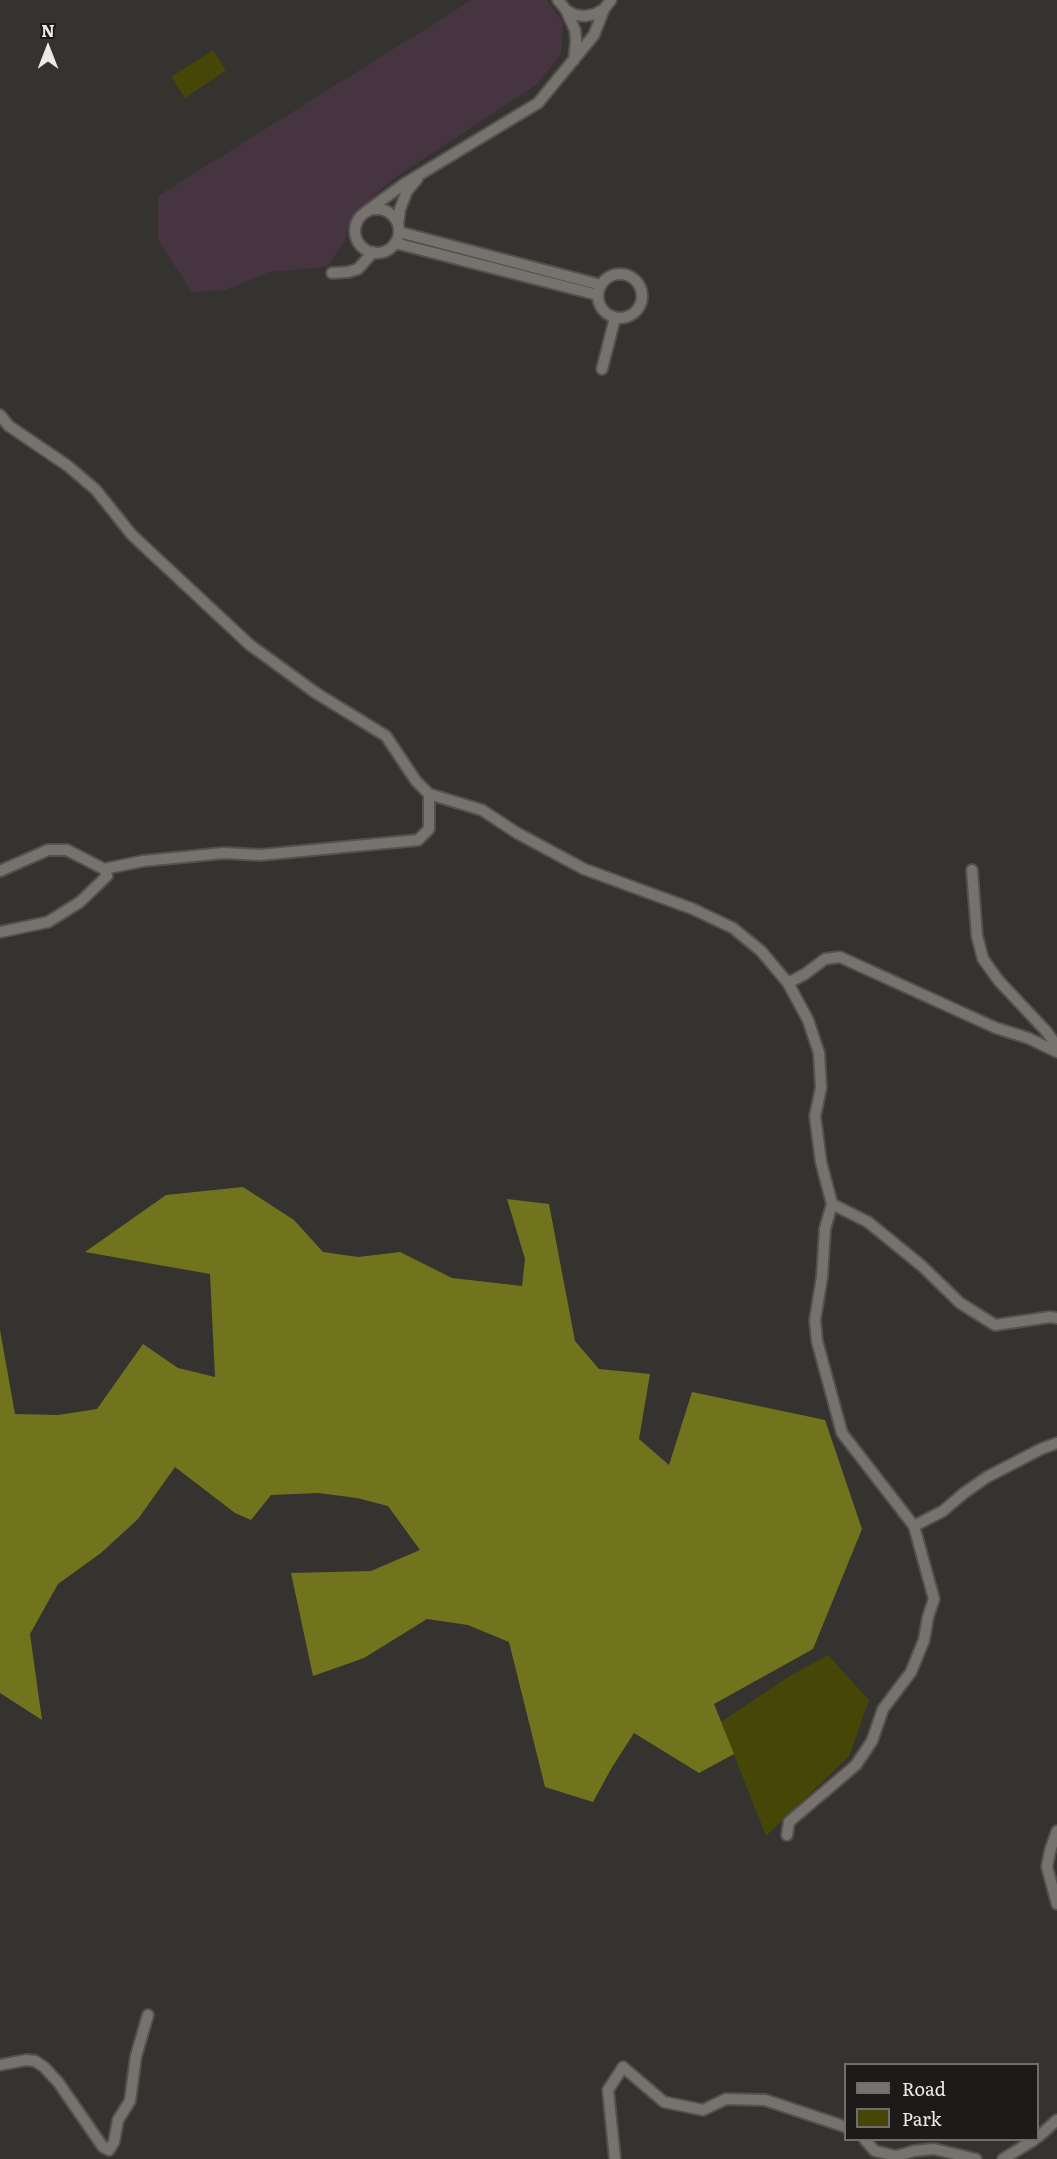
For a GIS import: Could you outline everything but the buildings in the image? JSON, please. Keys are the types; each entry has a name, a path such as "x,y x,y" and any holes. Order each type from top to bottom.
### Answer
{"street":[{"path":"558,0 566,10 575,30 574,60"},
{"path":"566,10 575,15 585,16 595,14 607,4"},
{"path":"419,177 407,191 400,209 395,243 388,250 373,252 361,245 356,233 359,220 367,211 390,193 538,103 594,34 607,4"},
{"path":"367,211 377,209 389,213 399,228 600,290"},
{"path":"395,243 600,290"},
{"path":"332,273 358,269 373,252"},
{"path":"625,275 632,278 641,290 642,297 636,311 623,318 615,318 604,311 600,305 600,290 611,276 625,275"},
{"path":"602,369 615,318"},
{"path":"0,415 5,428 68,466 96,490 132,535 250,645 316,693 386,736 416,781 429,794 482,810 517,833 584,869 693,909 734,928 761,951 788,983 808,1020 819,1053 821,1088 815,1116 821,1162 832,1203 825,1229 822,1277 815,1320 824,1369 842,1433 914,1526 934,1599 924,1640 911,1672 883,1709 872,1741 856,1766 789,1822 787,1835"},
{"path":"0,871 48,850 67,850 104,869 143,861 224,853 260,855 418,840 429,829 429,794"},
{"path":"0,932 48,922 80,902 106,876 104,869"},
{"path":"972,870 977,936 983,959 999,981 1057,1046"},
{"path":"788,983 825,959 840,957 996,1028 1028,1038 1057,1052"},
{"path":"832,1203 868,1222 922,1266 960,1303 995,1325 1057,1318"},
{"path":"914,1526 943,1511 987,1477 1057,1443"},
{"path":"1057,1831 1047,1867 1057,1904"},
{"path":"0,2065 26,2060 35,2061 44,2067 58,2082 103,2146 109,2150 114,2142 118,2120 130,2101 136,2056 148,2015"},
{"path":"615,2159 608,2090 622,2067 664,2102 703,2110 726,2098 765,2100 844,2126"},
{"path":"1039,2135 1057,2120"},
{"path":"867,2141 875,2151 896,2156 934,2149 976,2159"},
{"path":"1003,2159 1031,2141"}],"shaded area":[{"path":"472,0 547,0 563,22 561,54 536,85 390,181 351,218 344,242 327,267 269,272 225,290 192,292 158,240 158,196"},
{"path":"243,1187 294,1220 323,1252 358,1257 400,1252 452,1278 522,1286 525,1259 507,1199 549,1204 575,1341 599,1369 650,1374 639,1439 669,1465 692,1392 825,1420 862,1529 813,1649 714,1704 734,1754 699,1773 634,1733 593,1802 545,1787 509,1642 468,1625 427,1619 364,1658 313,1676 291,1573 371,1571 420,1550 388,1506 357,1498 318,1493 271,1495 251,1520 235,1513 175,1467 138,1519 101,1553 58,1584 30,1634 42,1720 0,1693 0,1330 15,1414 58,1415 97,1409 143,1344 178,1368 215,1377 210,1274 85,1252 166,1195"}],"green space":[{"path":"213,50 226,70 185,98 171,77"},
{"path":"828,1655 869,1700 849,1756 766,1836 721,1722 788,1677"}]}
